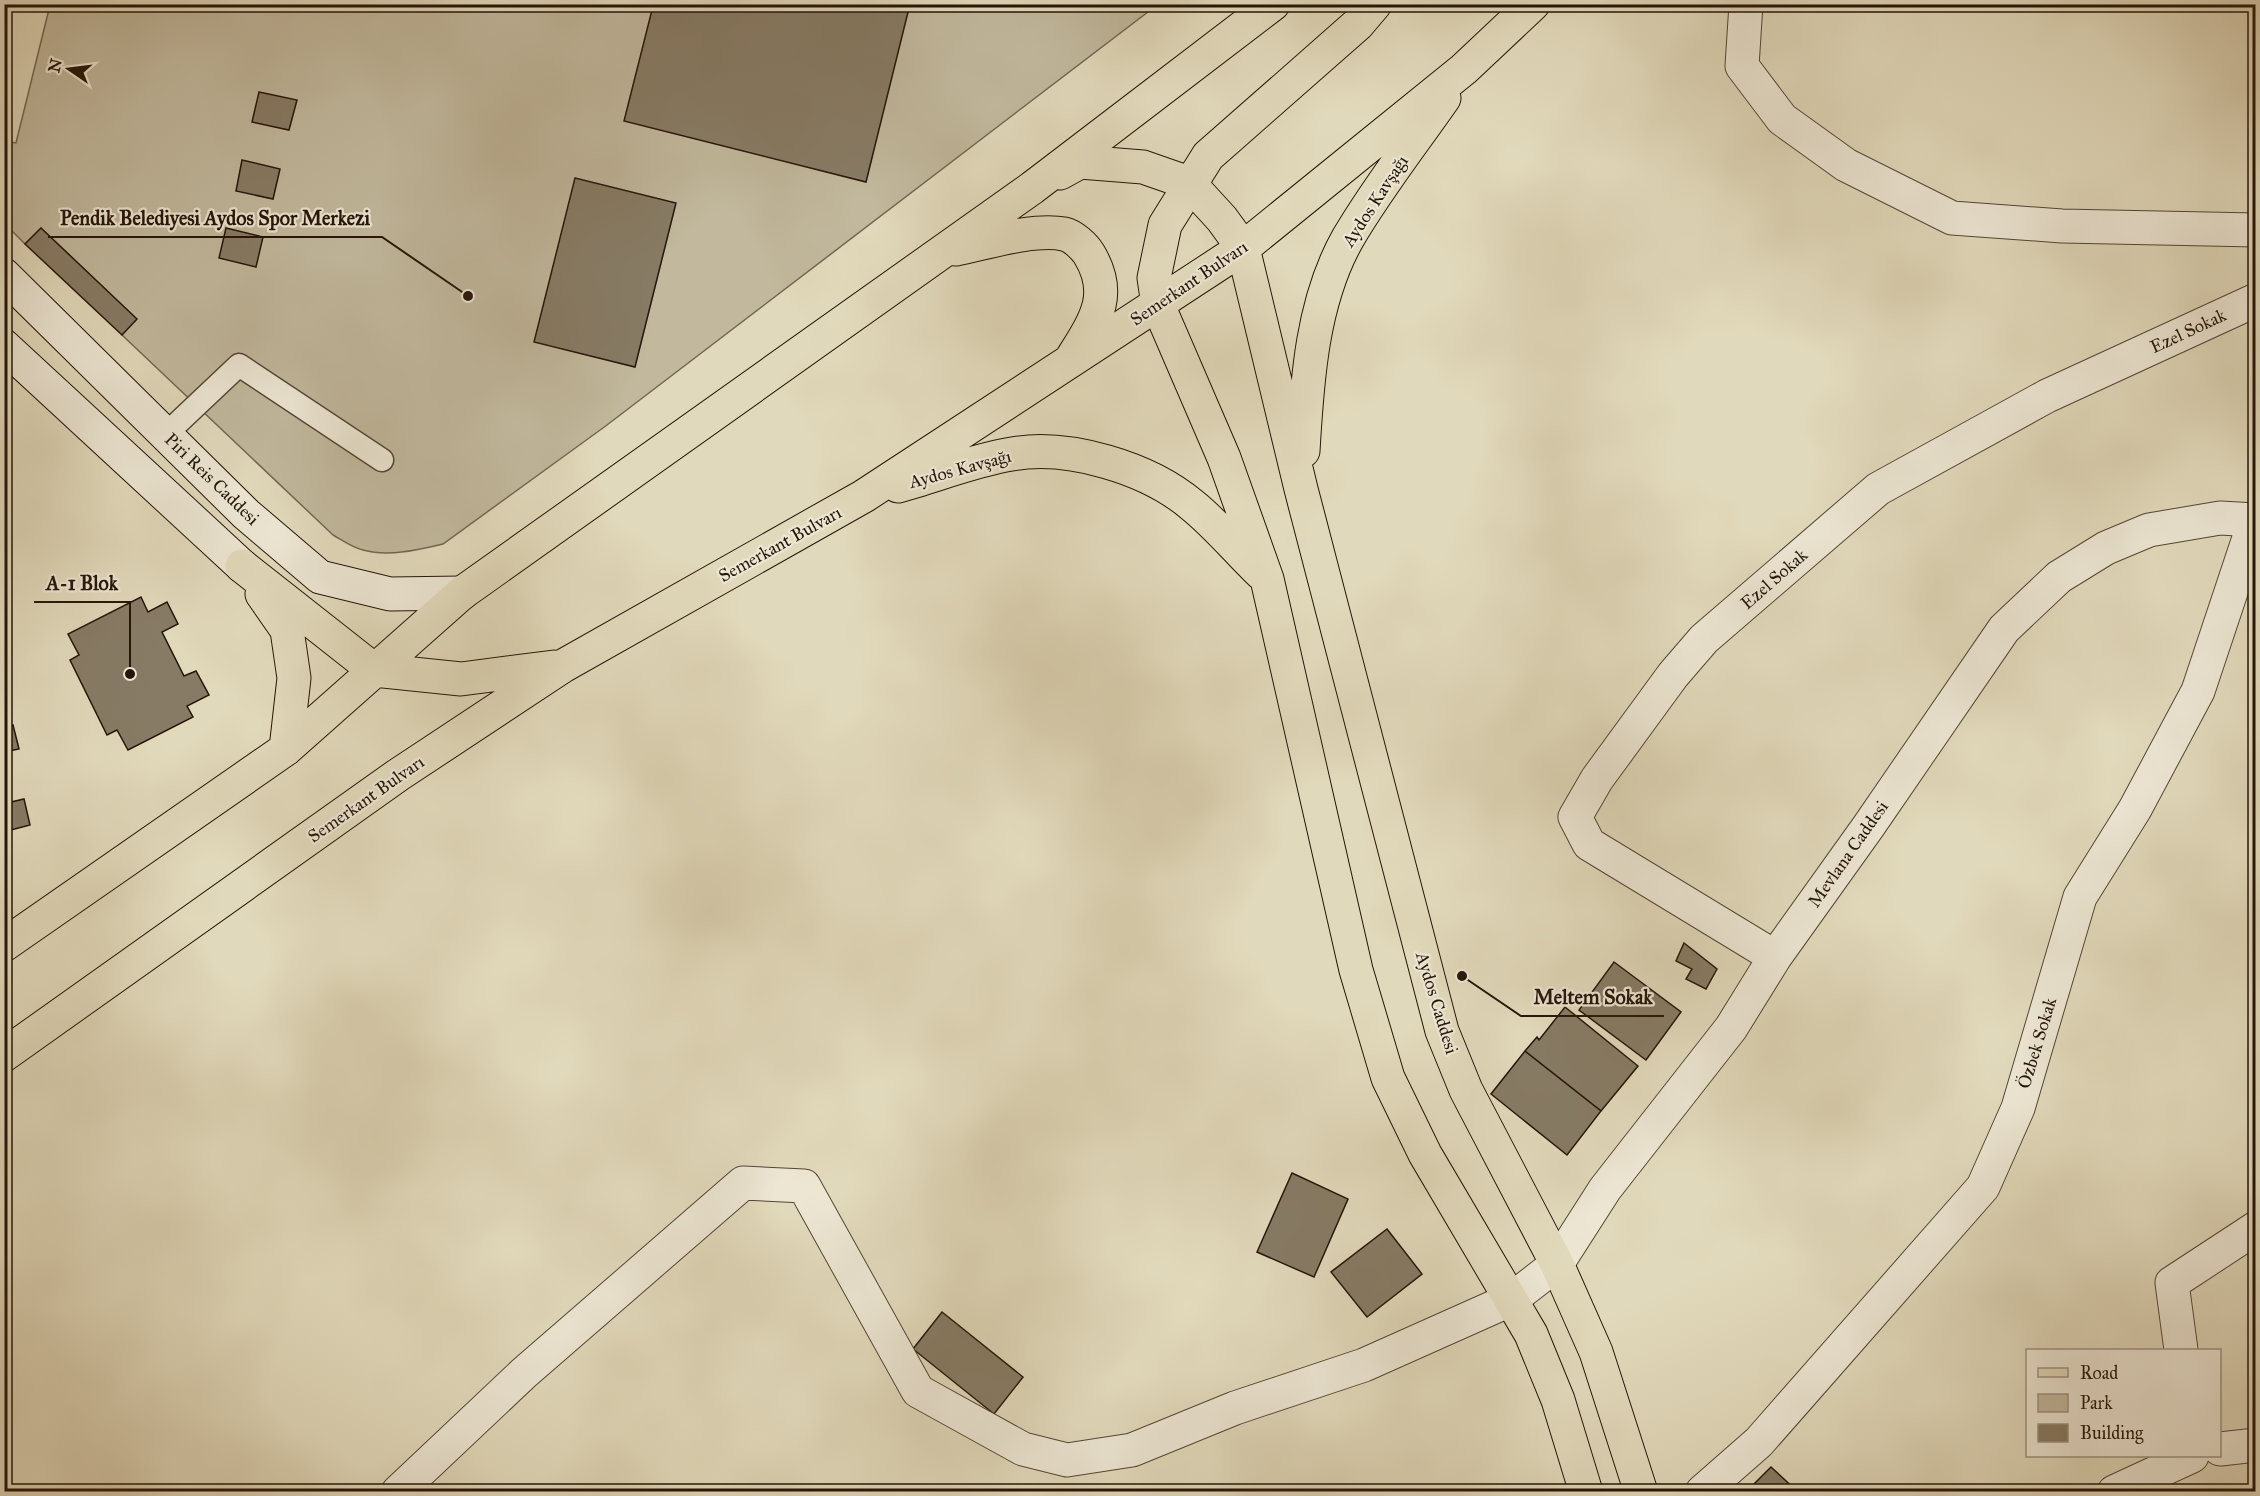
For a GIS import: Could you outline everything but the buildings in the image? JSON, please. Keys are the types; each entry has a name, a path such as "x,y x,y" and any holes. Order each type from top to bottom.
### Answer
{"main road":[{"path":"4,945 286,749 462,593 1032,188 1273,4"},
{"path":"1376,4 1358,24 1208,156 1189,183 1165,225 1157,253 1154,278 1158,305 1224,458 1267,579 1353,959 1375,1041 1404,1117 1531,1334 1558,1400 1586,1491"},
{"name":"Semerkant Bulvarı","path":"4,1055 398,776 563,666 864,496 1243,248 1464,69 1533,4"},
{"name":"Aydos Kavşağı","path":"1301,489 1307,386 1323,302 1335,268 1348,238 1464,69"},
{"path":"1032,188 1080,162 1143,166 1189,183 1222,219 1243,248"},
{"path":"942,252 1020,235 1065,234 1085,247 1103,284 1098,310 1069,362"},
{"name":"Aydos Caddesi","path":"1243,248 1301,489 1442,1031 1466,1090 1557,1264 1596,1352 1641,1491"},
{"name":"Aydos Kavşağı","path":"864,496 1012,454 1061,451 1095,459 1145,477 1191,504 1267,579"},
{"path":"242,566 374,670 461,679 563,666"},
{"path":"242,566 287,630 294,678 286,749"}],"street":[{"path":"1746,4 1743,66 1782,119 1846,165 1952,218 2062,226 2256,230"},
{"name":"Piri Reis Caddesi","path":"4,275 246,514 320,577 390,594 462,593"},
{"name":"Ezel Sokak","path":"1775,957 1589,844 1575,817 1597,779 1624,741 1673,675 1704,639 1878,489 2047,396 2256,300"},
{"path":"4,346 242,566"},
{"name":"Mevlana Caddesi","path":"398,1491 524,1373 743,1184 804,1186 918,1391 1023,1449 1067,1460 1132,1450 1235,1408 1364,1365 1512,1299 1557,1264 1605,1189 1731,1028 1775,957 1868,827 2004,629 2059,577 2106,548 2149,530 2220,518 2255,520"},
{"name":"Özbek Sokak","path":"1702,1491 1759,1442 1983,1187 2018,1108 2080,897 2135,809 2198,691 2255,520"},
{"path":"2181,1349 2172,1283 2256,1228"},
{"path":"2221,1449 2256,1445"},
{"path":"2114,1491 2188,1457"}],"lane":[{"path":"166,434 238,365 382,460"}],"green space":[{"path":"50,5 1157,5 607,425 443,544 403,552 383,553 359,549 333,535 122,335 136,319 41,228 25,244 5,224 4,141 16,143"}],"place":[{"name":"Pendik Belediyesi Aydos Spor Merkezi","path":"468,296"},
{"name":"A-1 Blok","path":"130,674"},
{"name":"Meltem Sokak","path":"1462,976"}]}
